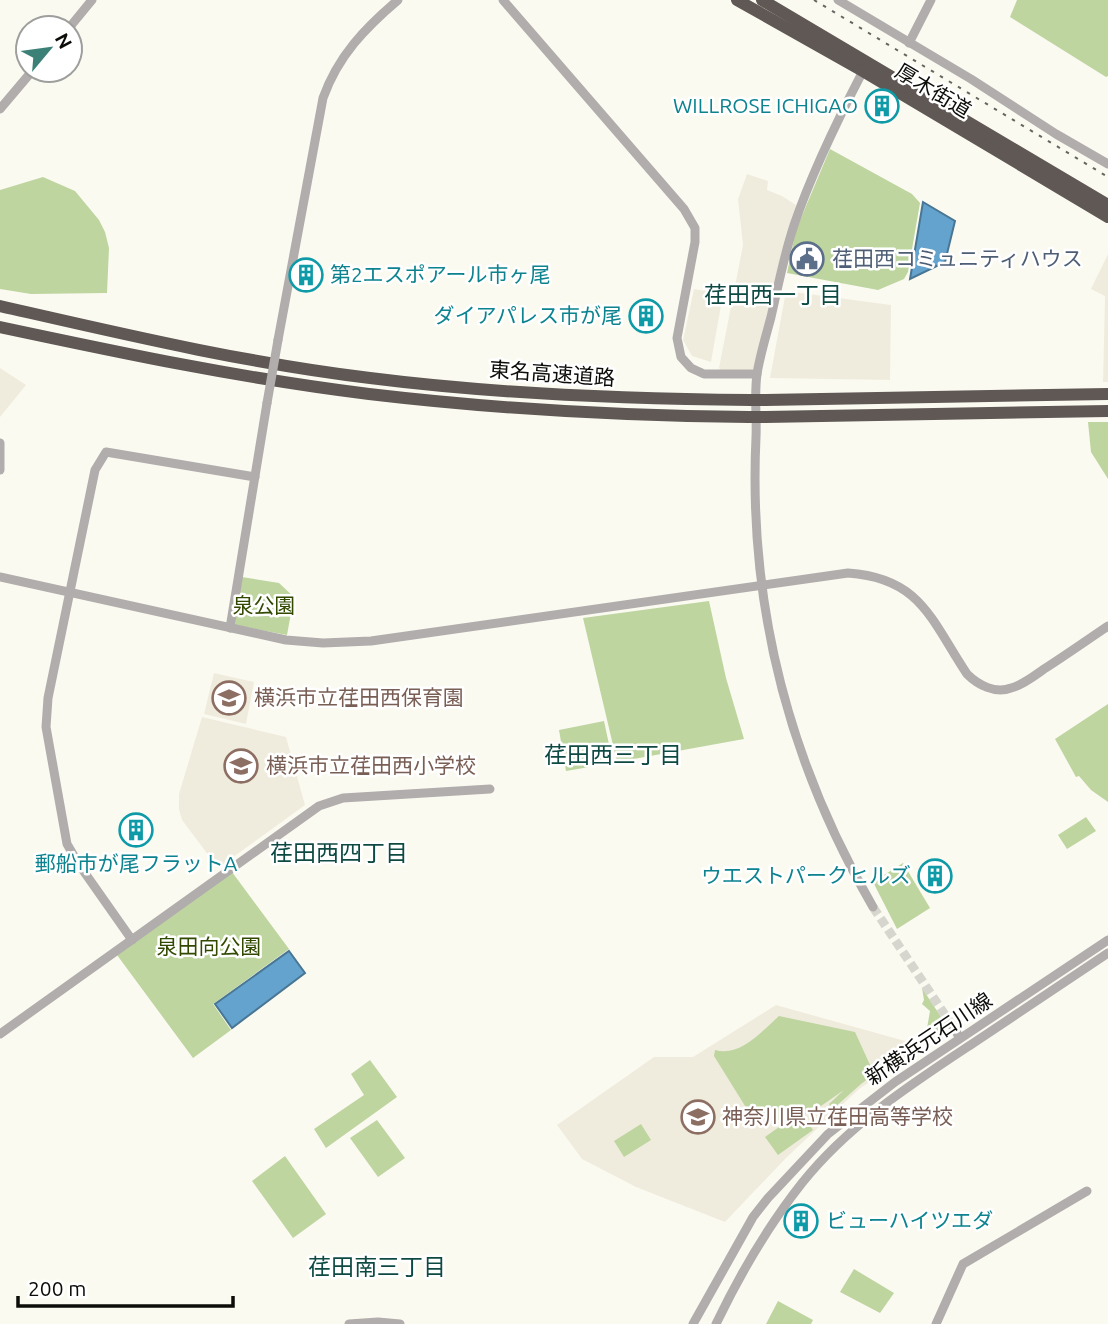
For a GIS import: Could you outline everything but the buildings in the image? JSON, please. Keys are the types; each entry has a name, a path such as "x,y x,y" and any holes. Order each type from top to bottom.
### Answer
{"highway":[{"name":"厚木街道","path":"737,0 1108,216"},
{"name":"厚木街道","path":"762,0 1108,205"},
{"name":"東名高速道路","path":"0,306 212,353 370,378 446,386 627,398 758,400 1108,394"},
{"name":"東名高速道路","path":"0,327 182,364 443,402 625,415 749,417 1108,411"}],"street":[{"path":"80,14 92,0"},
{"path":"503,0 684,209 695,228 695,242 677,338 681,357 691,368 704,374 757,374"},
{"path":"838,0 1108,164"},
{"path":"909,43 931,0"},
{"path":"230,628 278,340 323,98 330,77 350,46 392,2"},
{"path":"863,71 828,142 793,227 757,374 756,528 761,585 773,654 803,760 830,826 873,907"},
{"path":"0,109 21,84"},
{"path":"0,443 0,470"},
{"path":"132,940 67,844 46,727 48,698 95,470 106,452 255,477"},
{"path":"0,576 300,642 341,643 371,642 848,573 870,574 889,580 915,597 925,607 974,681 988,688 1002,690 1027,680 1108,626"},
{"path":"0,1034 319,806 344,798 491,789"},
{"name":"新横浜元石川線","path":"693,1324 753,1217 828,1134 960,1038 1108,940"},
{"name":"新横浜元石川線","path":"716,1324 741,1273 773,1223 803,1182 840,1142 897,1094 1108,953"},
{"path":"951,1024 960,1038"},
{"path":"936,1324 963,1264 1087,1191"},
{"path":"349,1324 400,1324"}],"shaded area":[{"path":"747,174 768,181 767,190 796,205 786,234 755,368 722,371 719,368 743,245 738,199"},
{"path":"1108,254 1108,382 1103,382 1105,296 1091,289"},
{"path":"694,289 723,294 711,362 692,356 683,340"},
{"path":"786,291 891,305 890,380 770,378"},
{"path":"0,368 26,385 0,417"},
{"name":"横浜市立荏田西保育園","path":"214,673 254,682 246,724 204,714"},
{"name":"横浜市立荏田西小学校","path":"202,717 286,737 305,805 218,868 182,820 179,809 179,794"},
{"name":"神奈川県立荏田高等学校","path":"776,1005 923,1046 859,1089 786,1158 725,1222 636,1187 582,1159 557,1125 654,1057 693,1057"}],"green space":[{"path":"1017,0 1108,0 1108,76 1010,17"},
{"path":"830,149 912,194 920,203 908,272 904,279 878,290 787,273 796,230"},
{"path":"43,177 75,191 99,220 109,248 107,293 31,294 0,289 0,190"},
{"path":"1088,422 1108,422 1108,479 1091,452"},
{"name":"泉公園","path":"242,577 279,583 294,597 287,635 235,625"},
{"path":"709,601 726,678 744,739 617,762 583,618"},
{"path":"1108,704 1108,802 1091,790 1079,776 1076,777 1055,739"},
{"path":"604,721 613,763 566,771 559,730"},
{"path":"1086,817 1096,831 1067,849 1058,835"},
{"path":"903,863 930,908 897,929 873,882"},
{"name":"泉田向公園","path":"232,872 289,949 213,1004 231,1030 193,1058 117,955"},
{"path":"922,988 947,1026 942,1040 926,1034 930,1011 922,1004"},
{"path":"779,1016 855,1032 871,1067 894,1048 904,1052 833,1109 829,1104 844,1090 821,1106 817,1103 805,1114 801,1112 813,1130 778,1155 765,1137 786,1122 750,1114 714,1056 715,1050 733,1050 750,1042"},
{"path":"370,1060 397,1097 326,1148 314,1129 364,1095 351,1074"},
{"path":"377,1120 405,1158 378,1177 350,1138"},
{"path":"641,1124 651,1140 624,1157 614,1141"},
{"path":"285,1156 326,1214 293,1238 252,1181"},
{"path":"854,1269 894,1293 880,1313 840,1292"},
{"path":"778,1301 813,1320 811,1324 766,1324"}],"water":[{"path":"923,202 955,221 945,262 910,279"},
{"path":"289,951 305,973 232,1028 215,1004"}],"tunnel":[{"path":"873,907 951,1024"}],"railway":[{"path":"814,0 1108,177"}],"place":[{"name":"WILLROSE ICHIGAO","path":"882,106"},
{"name":"荏田西コミュニティハウス","path":"807,259"},
{"name":"第2エスポアール市ヶ尾","path":"306,275"},
{"name":"ダイアパレス市が尾","path":"646,316"},
{"name":"横浜市立荏田西保育園","path":"229,698"},
{"name":"横浜市立荏田西小学校","path":"241,766"},
{"name":"郵船市が尾フラットA","path":"136,830"},
{"name":"ウエストパークヒルズ","path":"935,876"},
{"name":"神奈川県立荏田高等学校","path":"698,1117"},
{"name":"ビューハイツエダ","path":"801,1221"}],"district":[{"name":"荏田西一丁目","path":"773,295"},
{"name":"荏田西三丁目","path":"613,755"},
{"name":"荏田西四丁目","path":"339,853"},
{"name":"荏田南三丁目","path":"377,1267"}]}
